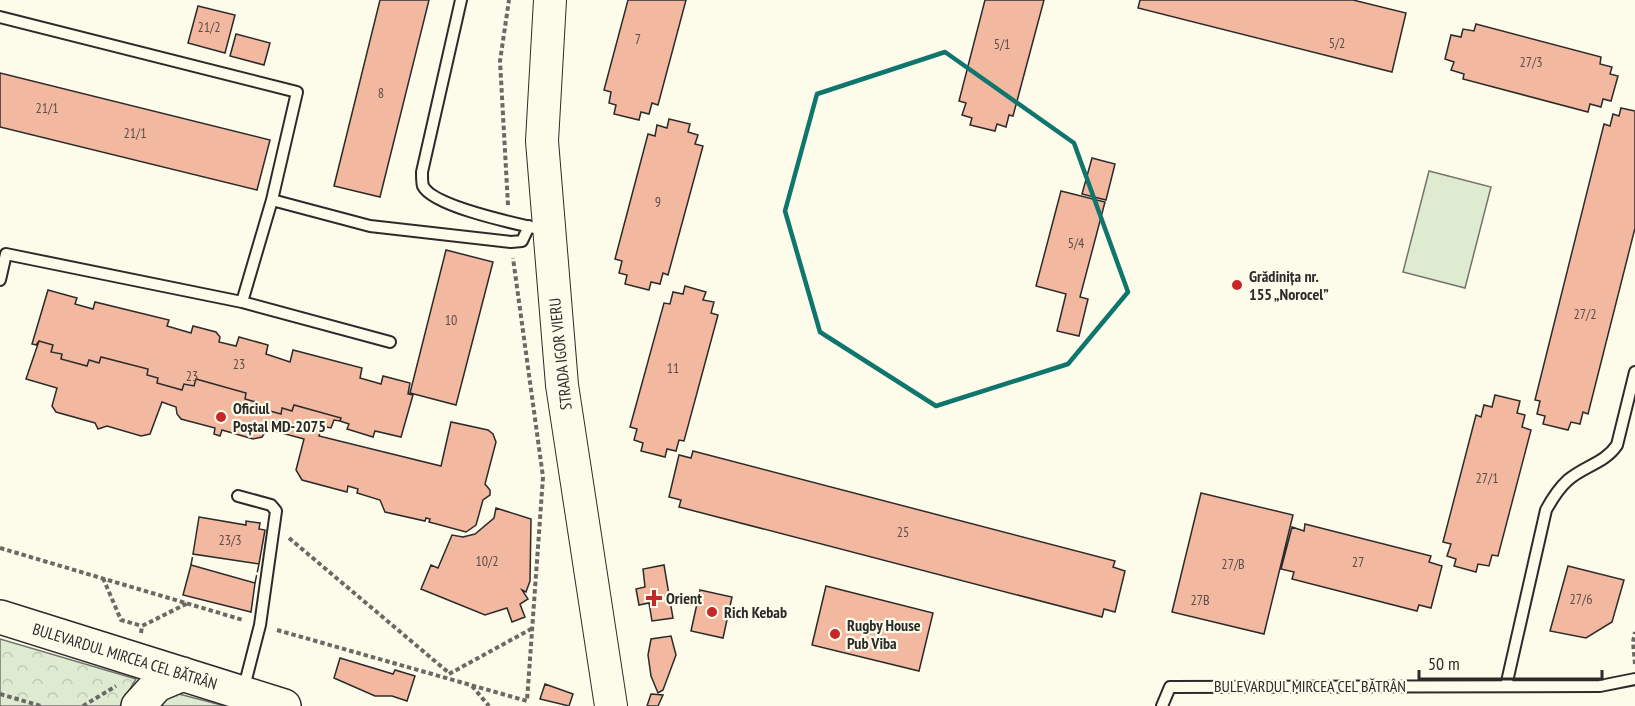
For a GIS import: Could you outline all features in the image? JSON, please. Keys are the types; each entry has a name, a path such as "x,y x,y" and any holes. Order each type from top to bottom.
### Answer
{"main road":[{"name":"STRADA IGOR VIERU","path":"550,0 539,228 611,706"},
{"name":"BULEVARDUL MIRCEA CEL BĂTRÂN","path":"0,617 284,706"},
{"path":"138,706 157,684 183,674"}],"lane":[{"path":"461,0 422,172 423,186 432,195 477,214 539,228"},
{"path":"0,17 297,92 272,200 243,302"},
{"path":"272,200 370,226 511,242 522,241 539,228"},
{"path":"0,280 3,253 243,302 390,342"},
{"path":"1506,686 1546,510 1555,493 1569,479 1611,455 1617,445 1635,372"},
{"path":"238,496 271,505 276,511 260,625 243,693"},
{"name":"BULEVARDUL MIRCEA CEL BĂTRÂN","path":"1162,706 1170,687 1600,686 1635,679"}],"path":[{"path":"508,0 500,61 509,222"},
{"path":"511,242 543,477 527,701"},
{"path":"274,526 449,673"},
{"path":"103,578 121,620 142,626"},
{"path":"449,673 532,629"},
{"path":"1635,632 1633,642 1635,666"},
{"path":"448,679 449,673"},
{"path":"472,685 489,706"},
{"path":"0,694 41,706"}],"highlighted area":[{"path":"945,52 1074,143 1128,292 1068,364 936,406 820,332 785,211 817,94"}],"green space":[{"path":"1429,171 1491,187 1465,288 1403,272"},
{"path":"0,639 136,679 120,706 0,706"},
{"path":"175,693 225,706 152,706"}],"building":[{"path":"380,0 429,0 380,197 334,186"},
{"path":"628,0 686,0 658,105 652,103 649,114 641,112 639,120 614,114 616,105 609,103 611,92 604,90"},
{"path":"985,0 1044,0 1013,116 1009,115 1006,127 997,124 995,131 970,125 972,118 962,115 966,103 959,101"},
{"path":"1140,0 1353,0 1406,13 1392,72 1138,8"},
{"path":"198,6 235,15 225,53 188,43"},
{"path":"1476,24 1601,57 1600,64 1612,67 1610,74 1618,76 1611,101 1603,99 1601,107 1590,104 1588,112 1463,79 1464,74 1451,70 1454,62 1445,59 1451,35 1461,37 1463,29 1474,31"},
{"path":"236,34 270,43 264,65 230,56"},
{"path":"0,73 270,140 257,190 0,127"},
{"path":"1621,108 1635,111 1635,228 1588,414 1583,412 1580,424 1571,422 1568,430 1543,424 1545,416 1537,414 1540,401 1535,400 1604,124 1610,126 1613,114 1619,116"},
{"path":"669,119 690,124 688,132 698,135 695,144 703,146 668,275 663,273 660,284 651,282 649,290 625,284 627,275 619,273 622,261 615,259 648,134 655,136 657,125 667,128"},
{"path":"1092,158 1115,164 1106,200 1082,194"},
{"path":"1061,191 1105,202 1080,297 1088,299 1079,336 1057,331 1066,294 1036,286"},
{"path":"446,250 493,262 456,405 410,393"},
{"path":"685,286 706,292 703,300 714,302 711,313 718,315 684,441 679,440 676,451 667,449 665,457 641,451 643,443 634,440 637,429 630,427 664,303 670,304 673,292 683,294"},
{"path":"48,290 77,298 75,304 93,309 95,302 169,320 167,326 191,333 193,326 216,332 220,337 219,342 236,346 239,337 268,345 266,354 290,362 293,350 362,368 360,378 381,384 383,376 410,383 408,394 413,395 401,437 375,431 373,437 347,429 349,424 340,421 341,418 294,405 292,411 282,408 281,414 255,407 256,402 245,399 246,393 196,379 194,386 184,384 182,390 157,383 158,378 147,375 148,369 101,357 99,363 89,360 87,366 61,359 62,354 51,352 53,345 39,341 36,345 32,344"},
{"path":"39,341 53,345 51,352 62,354 61,359 87,366 89,360 99,363 101,357 148,369 147,375 158,378 157,383 182,390 184,384 194,386 196,379 246,393 245,399 256,402 255,407 281,414 282,408 292,411 294,405 341,418 340,421 334,420 331,428 322,426 319,436 441,466 451,422 488,430 493,434 496,442 485,484 490,490 490,495 483,500 476,525 466,532 429,522 430,519 426,518 425,521 385,512 380,500 357,493 358,489 348,486 347,492 302,480 296,470 304,439 267,429 262,437 253,439 222,430 220,436 214,434 215,428 181,419 176,407 162,402 150,434 141,436 107,426 98,429 95,423 56,412 52,406 57,388 26,379"},
{"path":"1495,395 1520,401 1517,413 1525,415 1522,427 1531,430 1498,556 1492,555 1489,566 1478,564 1476,572 1454,566 1456,559 1447,556 1451,544 1443,542 1476,415 1481,417 1484,405 1492,407"},
{"path":"693,451 1115,561 1113,567 1125,571 1115,612 1104,609 1102,617 679,507 681,500 669,497 679,455 691,458"},
{"path":"1201,493 1293,515 1264,634 1172,612"},
{"path":"496,508 531,519 530,581 526,592 522,590 528,599 520,604 525,617 512,622 507,608 485,615 421,589 431,565 438,568 452,535 463,537 475,534 494,518"},
{"path":"199,517 246,525 246,521 260,523 259,529 265,530 259,564 193,554"},
{"path":"1305,524 1431,556 1429,562 1442,566 1431,608 1419,605 1417,611 1292,579 1294,572 1281,569 1292,527 1304,531"},
{"path":"191,565 255,583 251,612 183,595"},
{"path":"664,565 673,618 652,621 649,603 639,605 636,589 645,587 643,569"},
{"path":"1568,566 1624,580 1612,622 1586,638 1550,631"},
{"path":"826,586 933,613 919,671 812,645"},
{"path":"700,590 732,597 723,638 691,631"},
{"path":"671,636 676,655 663,690 658,693 651,676 648,655 651,639"},
{"path":"340,658 393,674 395,670 415,676 407,701 392,696 375,696 334,678"},
{"path":"545,684 573,694 569,706 540,699"},
{"path":"651,694 663,695 658,706 647,706"}],"fence":[{"path":"191,565 193,554"},
{"path":"255,583 259,564"}],"place":[{"name":"Grădinița nr. 155 „Norocel”","path":"1237,285"},
{"name":"Oficiul Poștal MD-2075","path":"221,417"},
{"name":"Orient","path":"654,598"},
{"name":"Rich Kebab","path":"712,612"},
{"name":"Rugby House Pub Viba","path":"835,634"}]}
